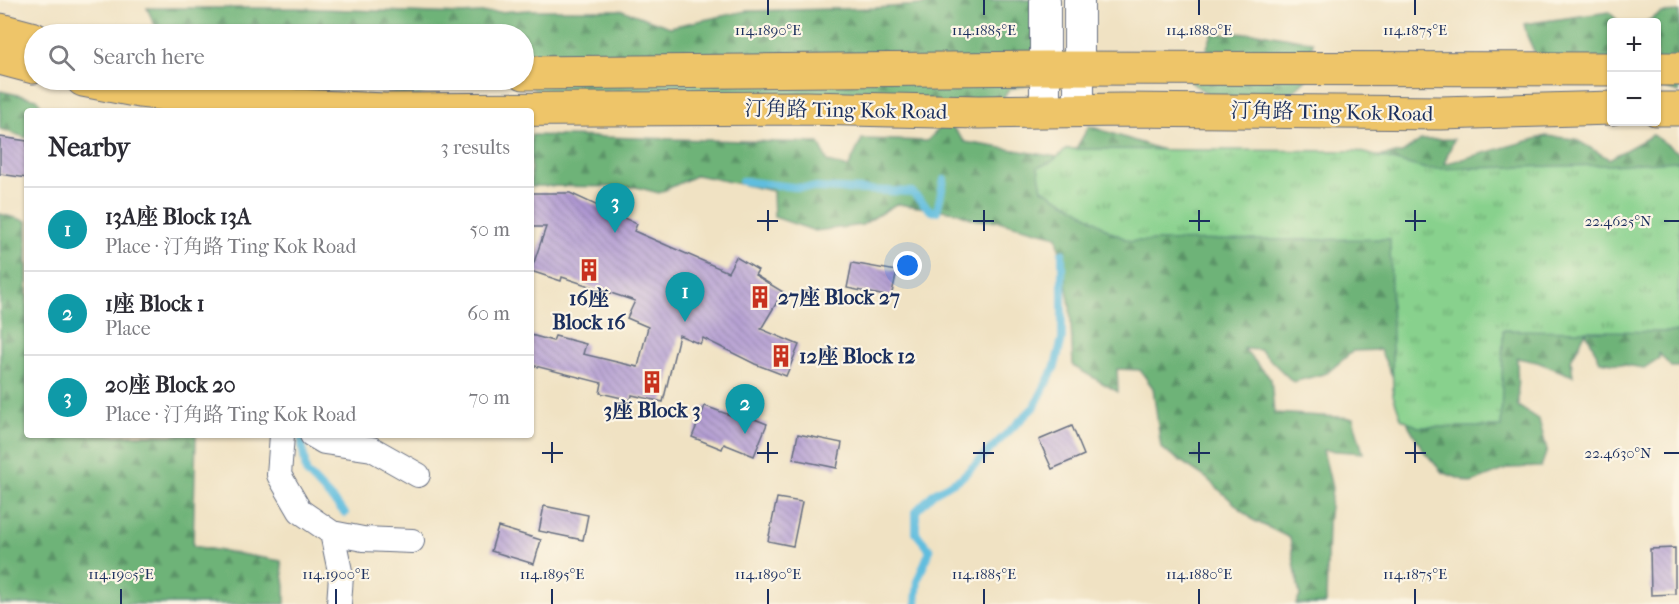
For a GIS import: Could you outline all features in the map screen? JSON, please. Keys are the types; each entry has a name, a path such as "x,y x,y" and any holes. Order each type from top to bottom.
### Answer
{"main road":[{"path":"0,30 24,36"},
{"path":"0,58 24,64"},
{"name":"汀角路 Ting Kok Road","path":"534,73 1045,68 1607,69"},
{"path":"1661,69 1679,69"},
{"name":"汀角路 Ting Kok Road","path":"135,90 294,106 340,108"},
{"name":"汀角路 Ting Kok Road","path":"534,109 807,108 979,112 1079,110 1441,113 1607,108"},
{"path":"1661,108 1679,109"}],"street":[{"path":"1045,0 1045,110"},
{"path":"1079,0 1079,110"},
{"path":"282,438 279,475 300,511 333,533 363,539 412,541"},
{"path":"317,438 324,442 372,449 418,475"},
{"path":"333,533 341,576 339,604"}],"green space":[{"path":"936,0 1055,0 1041,82 1010,89 989,116 650,97 608,91 590,115 541,97 534,90 534,24 154,24 147,8 296,8 462,14 530,10 622,10 670,27 746,11 876,8 933,4"},
{"path":"1609,12 1615,18 1607,18 1607,63 1539,62 1524,24"},
{"path":"1679,12 1679,93 1661,87 1661,18 1653,18 1661,13"},
{"path":"1261,33 1313,42 1306,79 1279,104 1212,97 1189,81 1202,62 1212,34"},
{"path":"284,90 332,90 304,91 297,108"},
{"path":"370,90 430,90 420,95 411,108 392,92"},
{"path":"0,91 37,99 42,108 24,108 24,137 0,129"},
{"path":"947,121 965,142 1070,159 1089,126 1181,156 1359,159 1402,153 1421,140 1454,139 1444,164 1546,136 1575,139 1609,159 1653,135 1679,153 1679,367 1671,367 1659,353 1659,358 1644,368 1600,361 1586,332 1571,360 1573,376 1537,362 1517,358 1518,406 1539,420 1547,450 1541,467 1509,468 1471,483 1442,472 1423,450 1409,426 1396,384 1380,350 1353,351 1327,373 1293,382 1260,350 1244,349 1271,379 1274,413 1353,418 1363,453 1323,450 1332,488 1328,524 1326,604 1296,604 1300,596 1290,538 1253,520 1205,477 1161,448 1153,388 1140,370 1117,369 1118,392 1073,366 1070,305 1057,236 998,221 976,220 956,212 896,204 862,225 815,231 774,217 773,191 697,175 659,193 636,187 534,186 534,135 819,143 828,162 848,168 862,139 927,141"},
{"path":"1067,149 1357,151 1426,169 1679,161 1679,332 1503,330 1501,427 1418,427 1401,418 1393,395 1390,239 1130,241 1111,232 1078,209 1042,189 1038,167 1051,162"},
{"path":"0,214 24,220 24,438 196,438 193,546 281,561 285,604 0,604"}],"building":[{"path":"0,137 24,141 24,178 0,174"},
{"path":"534,193 570,193 637,224 634,231 728,272 736,257 758,270 755,275 783,292 761,329 799,345 786,376 755,364 703,338 700,344 679,335 663,402 632,395 631,400 600,393 602,383 534,366 534,336 553,341 555,336 586,344 583,354 638,367 648,327 627,318 635,301 562,277 561,281 534,272 534,262 546,227 534,227"},
{"path":"852,263 897,271 891,297 847,288"},
{"path":"705,406 735,417 737,412 767,424 754,456 724,444 722,449 692,437"},
{"path":"1072,426 1084,455 1052,469 1039,440"},
{"path":"798,434 842,443 837,468 793,459"},
{"path":"777,498 802,502 793,546 768,541"},
{"path":"544,506 588,515 583,540 539,531"},
{"path":"498,527 541,540 534,564 491,551"},
{"path":"1675,548 1675,594 1651,595 1650,549"}],"waterway":[{"path":"742,181 793,187 912,192 931,211 937,211 944,180"},
{"path":"916,604 918,579 930,550 916,533 916,511 934,493 961,478 1035,406 1055,366 1062,339 1062,253"},
{"path":"301,438 306,472 345,513"}],"place":[{"name":"20座 Block 20","path":"615,233"},
{"name":"16座 Block 16","path":"589,270"},
{"name":"27座 Block 27","path":"760,297"},
{"name":"13A座 Block 13A","path":"685,322"},
{"name":"12座 Block 12","path":"781,356"},
{"name":"3座 Block 3","path":"652,382"},
{"name":"1座 Block 1","path":"745,434"}]}
